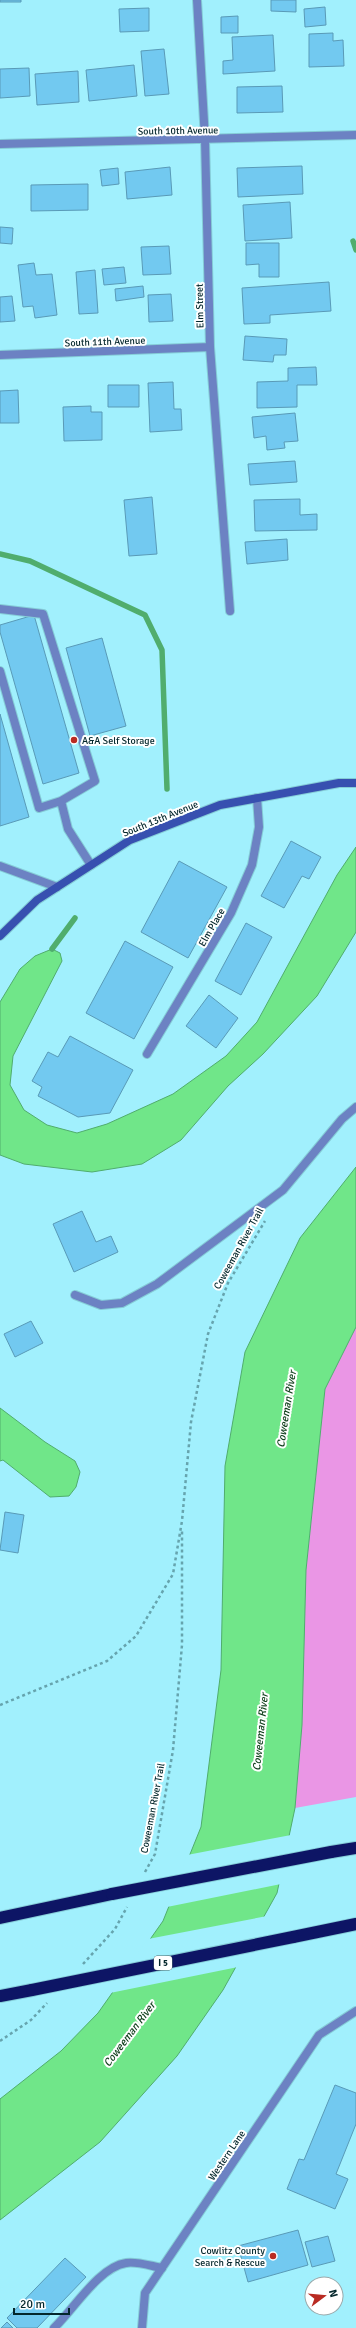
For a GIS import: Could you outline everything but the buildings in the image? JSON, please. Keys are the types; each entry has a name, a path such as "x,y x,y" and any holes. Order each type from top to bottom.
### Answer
{"highway":[{"path":"0,1918 112,1894 356,1848"},
{"name":"I 5","path":"0,1996 356,1924"}],"main road":[{"name":"South 13th Avenue","path":"0,936 37,900 130,840 220,805 338,783 356,783"}],"street":[{"name":"Elm Street","path":"197,0 205,139 210,347 230,611"},
{"name":"South 10th Avenue","path":"0,144 356,135"},
{"name":"South 11th Avenue","path":"0,355 210,347"},
{"path":"0,609 43,614 96,781 61,801 39,808 0,671"},
{"name":"Elm Place","path":"147,1054 231,913 252,866 259,827 257,798"},
{"path":"61,801 68,829 90,865"},
{"path":"0,866 57,887"},
{"path":"75,1295 101,1305 122,1302 157,1284 283,1190 342,1119 356,1107"},
{"name":"Western Lane","path":"142,2328 145,2293 319,2035 356,2011"},
{"path":"54,2328 99,2278 113,2266 127,2262 162,2268"}],"path":[{"name":"Coweeman River Trail","path":"0,1705 107,1661 136,1636 173,1574 182,1521 191,1422 208,1334 228,1283 267,1217"},
{"name":"Coweeman River Trail","path":"144,1875 155,1854 173,1750 182,1645 182,1521"},
{"path":"78,1969 115,1929 130,1902"},
{"path":"0,2041 31,2020 52,1997"}],"shaded area":[{"path":"356,1327 356,1797 295,1808 302,1725 306,1570 325,1389"}],"water":[{"path":"356,847 356,932 317,996 263,1054 228,1086 181,1140 142,1164 92,1172 24,1164 0,1155 0,1002 20,969 35,956 52,949 60,953 62,961 13,1056 10,1085 24,1110 47,1125 77,1133 107,1124 173,1094 226,1056 257,1022 337,875"},
{"name":"Coweeman River","path":"356,1167 356,1327 325,1389 306,1570 302,1725 295,1808 277,1893 223,1990 177,2056 100,2142 0,2220 0,2099 61,2051 98,2013 163,1921 201,1827 221,1670 225,1466 245,1352 300,1238"},
{"path":"0,1408 45,1442 75,1461 80,1472 76,1487 69,1496 50,1497 3,1460 0,1461"}],"pier":[{"path":"291,1835 281,1884 167,1907 187,1855"},
{"path":"267,1916 238,1967 110,1993 148,1939"}],"waterway":[{"path":"353,241 356,250"},
{"path":"0,554 30,561 145,615 162,650 167,789"},
{"path":"52,949 75,918"}],"place":[{"name":"A&A Self Storage","path":"74,740"},
{"name":"Cowlitz County Search & Rescue","path":"273,2256"}]}
